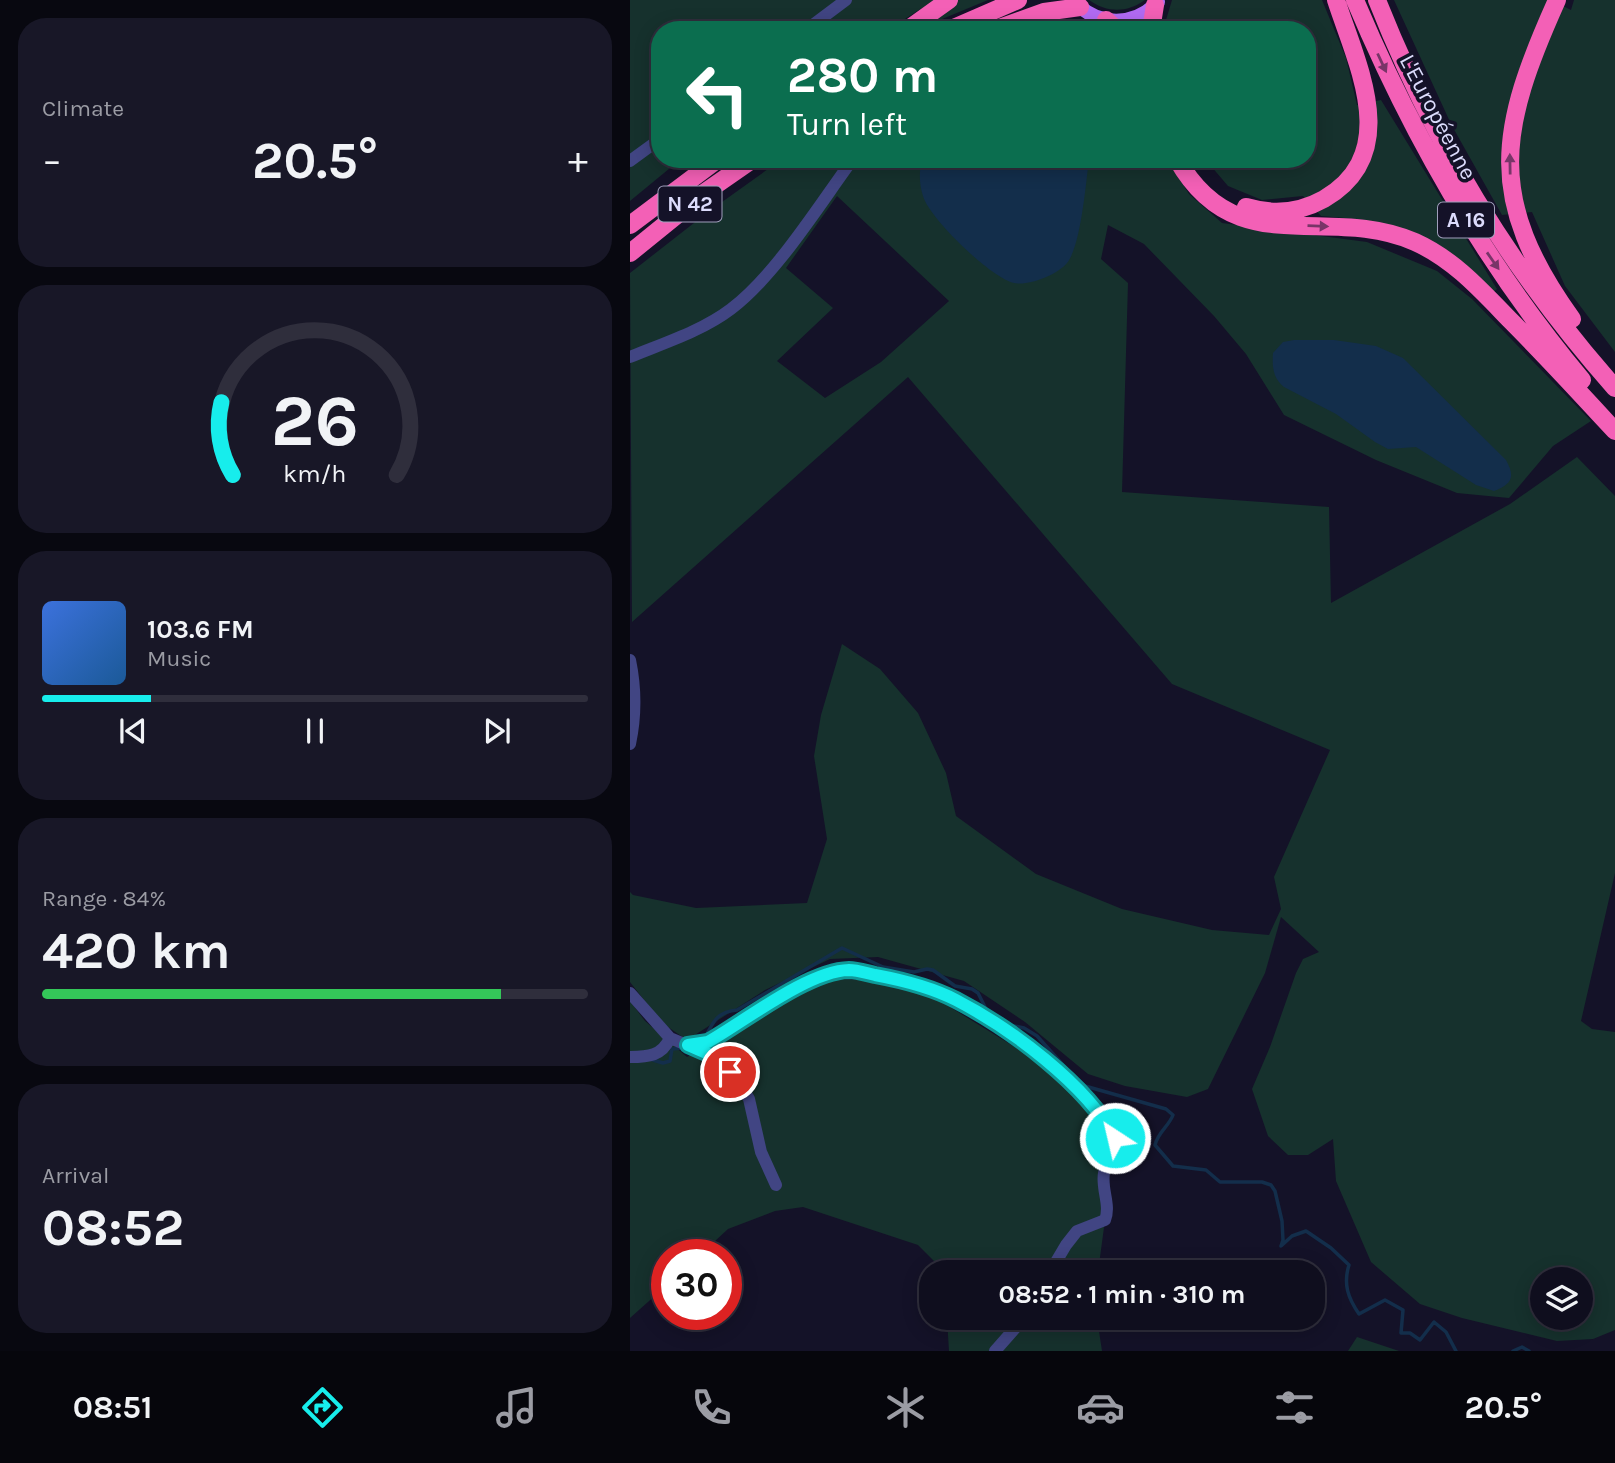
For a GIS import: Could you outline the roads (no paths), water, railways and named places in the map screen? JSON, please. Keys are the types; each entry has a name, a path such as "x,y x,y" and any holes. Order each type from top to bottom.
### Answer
{"highway":[{"path":"920,21 949,0"},
{"path":"970,21 1018,0"},
{"path":"1197,168 1225,197 1240,205 1266,212 1305,207 1327,197 1348,179 1365,149 1369,116 1366,90 1336,0"},
{"name":"L'Européenne","path":"1355,0 1412,125 1477,237 1550,341 1615,417"},
{"name":"L'Européenne","path":"1377,0 1414,85 1473,195 1538,293 1615,388"},
{"path":"1558,0 1530,63 1517,104 1510,149 1512,193 1522,235 1539,268 1569,315 1615,374"},
{"path":"1153,21 1157,2"},
{"path":"1019,21 1077,4"},
{"name":"N 42","path":"630,225 706,168"},
{"name":"N 42","path":"630,253 704,193 740,168"},
{"path":"1184,168 1203,194 1238,217 1277,225 1376,230 1406,239 1442,257 1481,290 1615,431"}],"main road":[{"path":"1120,21 1135,18 1157,2"},
{"path":"1077,4 1103,21"}],"street":[{"path":"818,21 846,0"},
{"path":"630,161 651,146"},
{"path":"630,357 712,321 746,296 782,255 846,168"},
{"path":"630,660 635,705 630,744"},
{"path":"688,1045 708,1042 819,976 849,970 922,986 954,999 986,1018 1055,1068 1107,1123 1115,1138 1104,1174 1105,1198 1109,1211 1105,1220 1077,1231 1057,1260"},
{"path":"630,993 670,1038 720,1059 741,1085 749,1099 761,1152 776,1185"},
{"path":"630,1057 649,1056 663,1050 670,1038"},
{"path":"995,1351 1013,1330"}],"water":[{"path":"921,168 1088,168 1079,229 1072,255 1062,267 1035,281 1014,283 1004,279 948,232 923,196"},
{"path":"1334,340 1376,346 1403,358 1506,460 1511,471 1510,480 1494,491 1476,485 1416,447 1388,449 1336,414 1284,387 1274,372 1273,353 1283,342"}],"waterway":[{"path":"705,1038 720,1016 737,1010 842,948 883,967 914,972 933,970 955,986 978,993 989,1015"},
{"path":"1005,1024 1024,1028 1037,1036 1085,1086 1166,1109 1173,1115 1155,1145 1173,1166 1206,1170 1220,1182 1262,1182 1271,1185 1282,1221 1281,1246 1292,1236 1306,1231 1331,1248 1349,1265 1346,1278 1348,1291 1359,1314 1385,1300 1403,1310 1401,1333 1410,1333 1420,1340 1434,1322 1446,1332 1456,1351"},
{"path":"653,1060 663,1063 670,1061 672,1049 683,1048"},
{"path":"1513,1351 1522,1347 1529,1351"}]}
